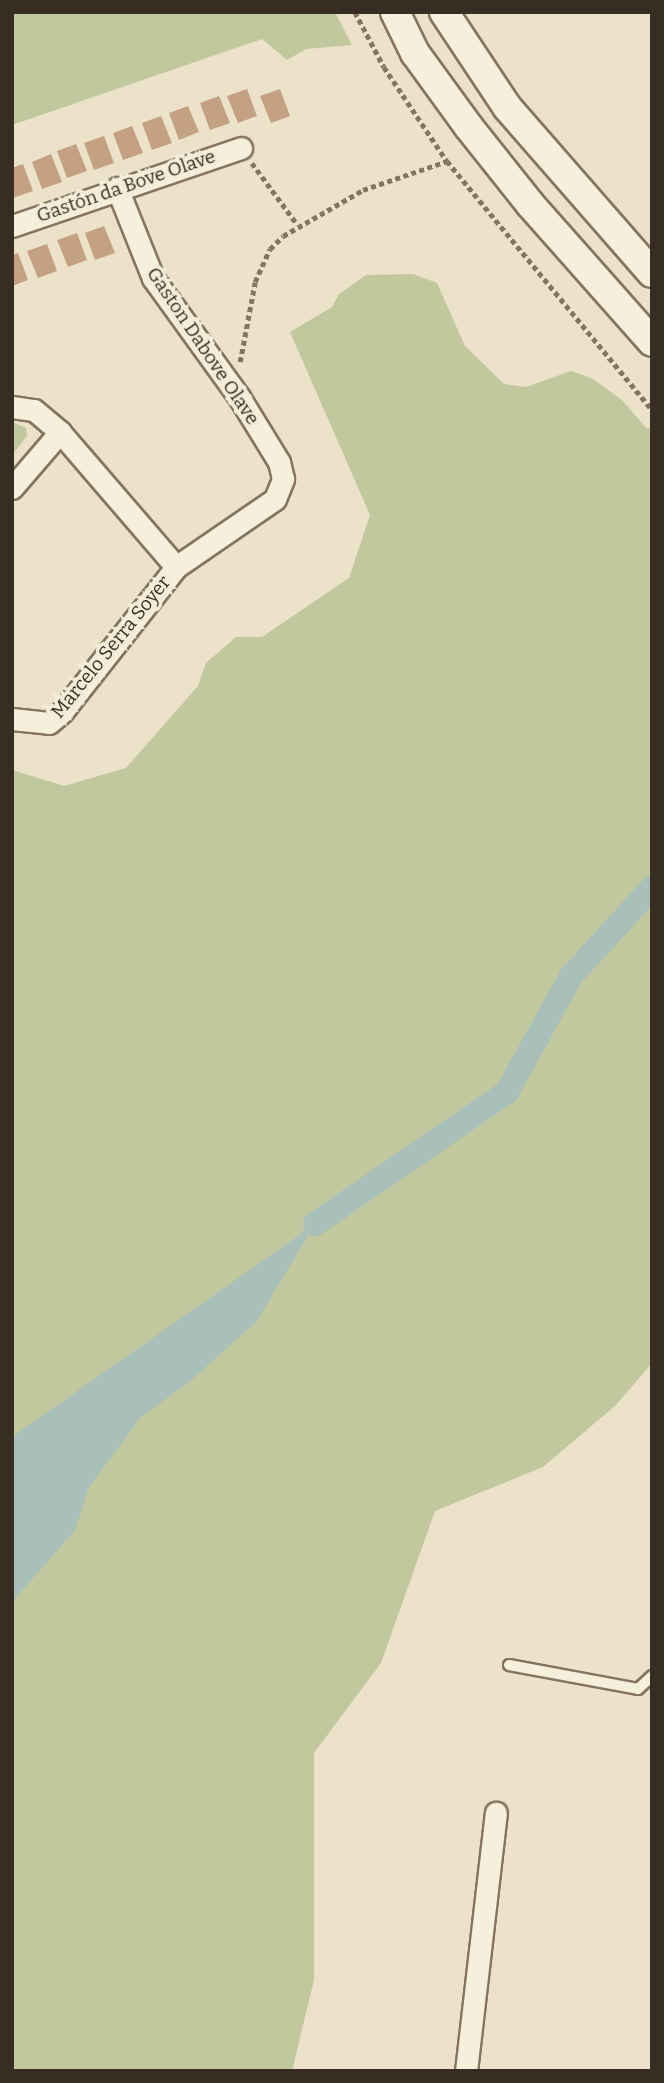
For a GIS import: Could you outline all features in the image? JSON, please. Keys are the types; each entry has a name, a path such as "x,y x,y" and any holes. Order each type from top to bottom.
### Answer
{"main road":[{"path":"395,12 415,53 468,125 530,204 652,342"},
{"path":"450,17 507,107 652,273"}],"street":[{"name":"Gastón da Bove Olave","path":"12,226 117,188 241,148"},
{"name":"Gaston Dabove Olave","path":"117,188 153,278 239,397 279,462"},
{"path":"12,407 33,410 60,432 176,567"},
{"path":"12,488 60,432"},
{"name":"Marcelo Serra Soyer","path":"12,719 49,723 62,712 176,567 275,499 283,479 279,462"},
{"path":"466,2071 496,1813"}],"lane":[{"path":"509,1665 638,1689 652,1676"}],"path":[{"path":"355,12 384,66 447,161 652,410"},
{"path":"241,148 298,224"},
{"path":"239,397 244,338 255,282 270,249 298,224 363,190 447,161"}],"green space":[{"path":"12,12 330,12 336,14 352,45 306,49 287,60 262,39 12,125"},
{"path":"413,274 437,283 465,346 504,384 526,387 571,371 593,379 622,400 647,429 652,426 652,1363 616,1405 543,1467 435,1511 381,1663 314,1753 314,1980 292,2071 12,2071 12,770 64,786 126,768 198,686 206,663 236,637 262,637 349,578 370,515 290,332 332,307 339,294 366,275"},
{"path":"12,422 26,428 27,436 12,455"}],"water":[{"path":"315,1224 256,1322 189,1382 141,1417 89,1487 75,1530 12,1602 12,1437"}],"building":[{"path":"247,89 257,116 238,123 227,96"},
{"path":"280,89 290,116 271,123 260,96"},
{"path":"219,96 230,123 210,130 200,103"},
{"path":"188,106 199,132 179,140 169,113"},
{"path":"161,116 172,143 152,150 142,123"},
{"path":"132,126 143,153 123,160 113,133"},
{"path":"104,136 114,163 94,170 84,143"},
{"path":"76,144 87,171 67,178 57,151"},
{"path":"51,154 62,182 42,189 32,162"},
{"path":"23,164 33,191 13,198 12,168"},
{"path":"104,226 115,253 95,260 85,233"},
{"path":"77,233 87,260 68,267 57,240"},
{"path":"47,244 57,271 38,278 27,251"},
{"path":"18,253 28,280 12,286 12,255"}],"waterway":[{"path":"315,1224 507,1092 571,976 652,888"}]}
